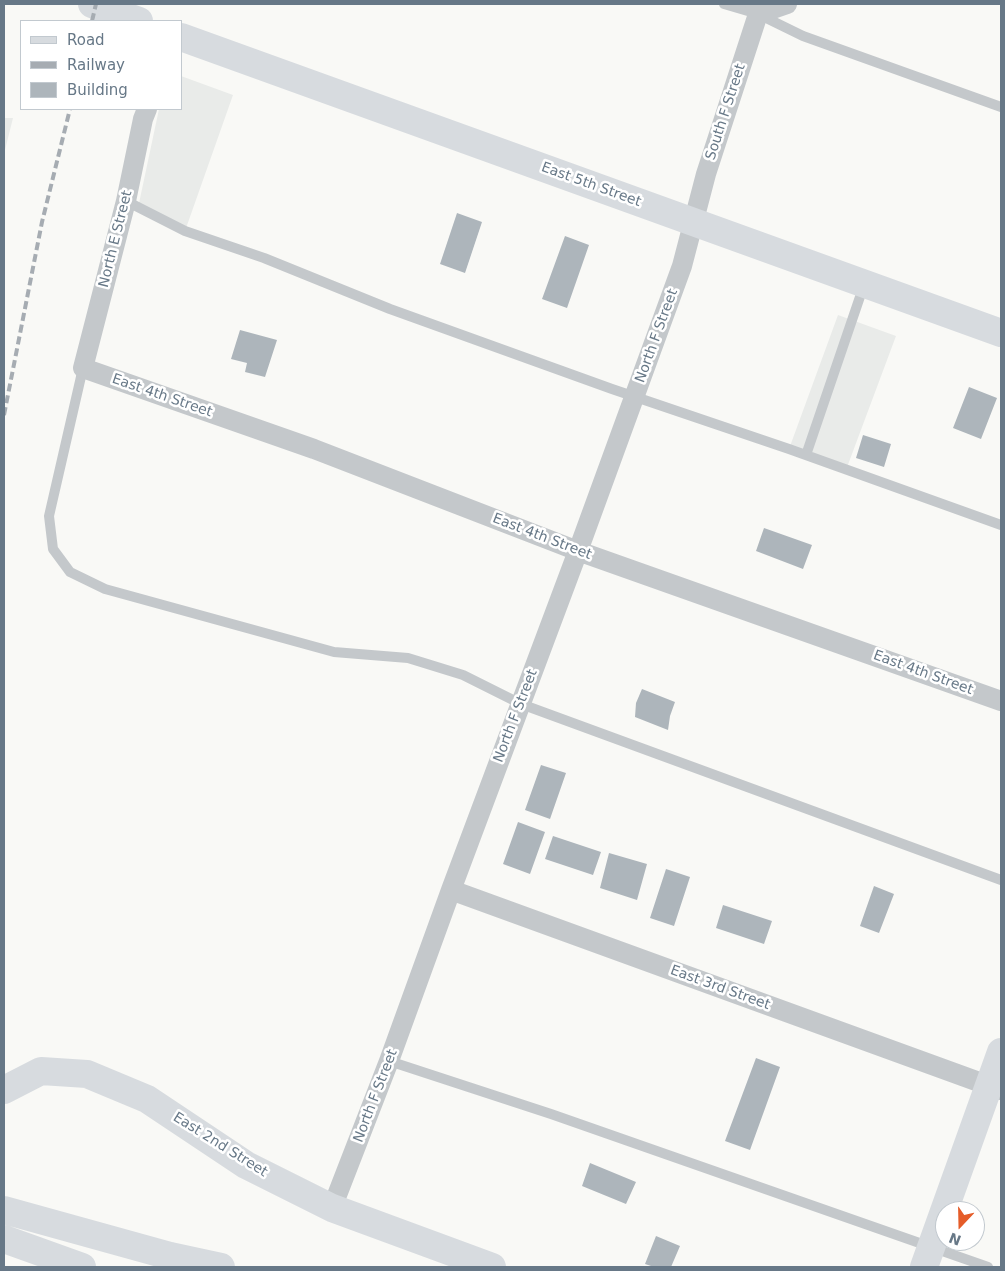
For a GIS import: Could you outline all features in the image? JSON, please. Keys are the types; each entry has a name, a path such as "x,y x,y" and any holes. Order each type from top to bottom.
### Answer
{"main road":[{"path":"92,4 136,20"},
{"name":"East 5th Street","path":"182,37 1001,333"},
{"path":"927,1257 995,1088 1001,1052"},
{"name":"East 2nd Street","path":"4,1090 41,1071 87,1074 147,1099 246,1165 332,1208 492,1267"},
{"path":"4,1210 170,1256 221,1267"},
{"path":"4,1239 82,1267"}],"street":[{"path":"757,9 786,4"},
{"name":"South F Street","path":"693,222 757,9"},
{"name":"North E Street","path":"83,368 126,202 143,119 147,110"},
{"name":"North F Street","path":"332,1208 389,1061 635,396 682,266 693,222"},
{"name":"East 4th Street","path":"83,368 314,449 578,551 1001,702"},
{"name":"East 3rd Street","path":"451,890 995,1088"}],"lane":[{"path":"724,4 757,9 803,36 1001,108"},
{"path":"126,202 185,231 264,258 400,313 1001,525"},
{"path":"806,455 864,285"},
{"path":"83,368 49,516 52,549 70,572 106,589 334,652 408,658 463,676 521,704 1001,880"},
{"path":"389,1061 550,1114 927,1257 988,1267"}],"shaded area":[{"path":"182,76 233,95 185,231 138,208 159,110 182,110"},
{"path":"4,118 13,118 4,154"},
{"path":"838,315 896,336 846,470 789,449"}],"building":[{"path":"457,213 482,222 465,273 440,264"},
{"path":"565,236 589,245 567,308 542,299"},
{"path":"240,330 277,340 265,377 245,372 247,363 231,359"},
{"path":"969,387 997,398 981,439 953,428"},
{"path":"863,435 891,444 884,467 856,458"},
{"path":"764,528 812,545 803,569 756,551"},
{"path":"642,689 675,702 668,730 635,717 636,703"},
{"path":"541,765 566,773 550,819 525,810"},
{"path":"518,822 545,832 530,874 503,864"},
{"path":"553,836 601,852 593,875 545,859"},
{"path":"609,853 647,864 637,900 600,888"},
{"path":"666,869 690,877 674,926 650,918"},
{"path":"874,886 894,894 879,933 860,926"},
{"path":"723,905 772,921 764,944 716,928"},
{"path":"756,1058 780,1067 750,1150 725,1141"},
{"path":"590,1163 636,1182 626,1204 582,1186"},
{"path":"656,1236 680,1246 671,1267 654,1267 645,1264"}],"railway":[{"path":"92,20 96,4"},
{"path":"4,415 42,222 70,110"}]}
